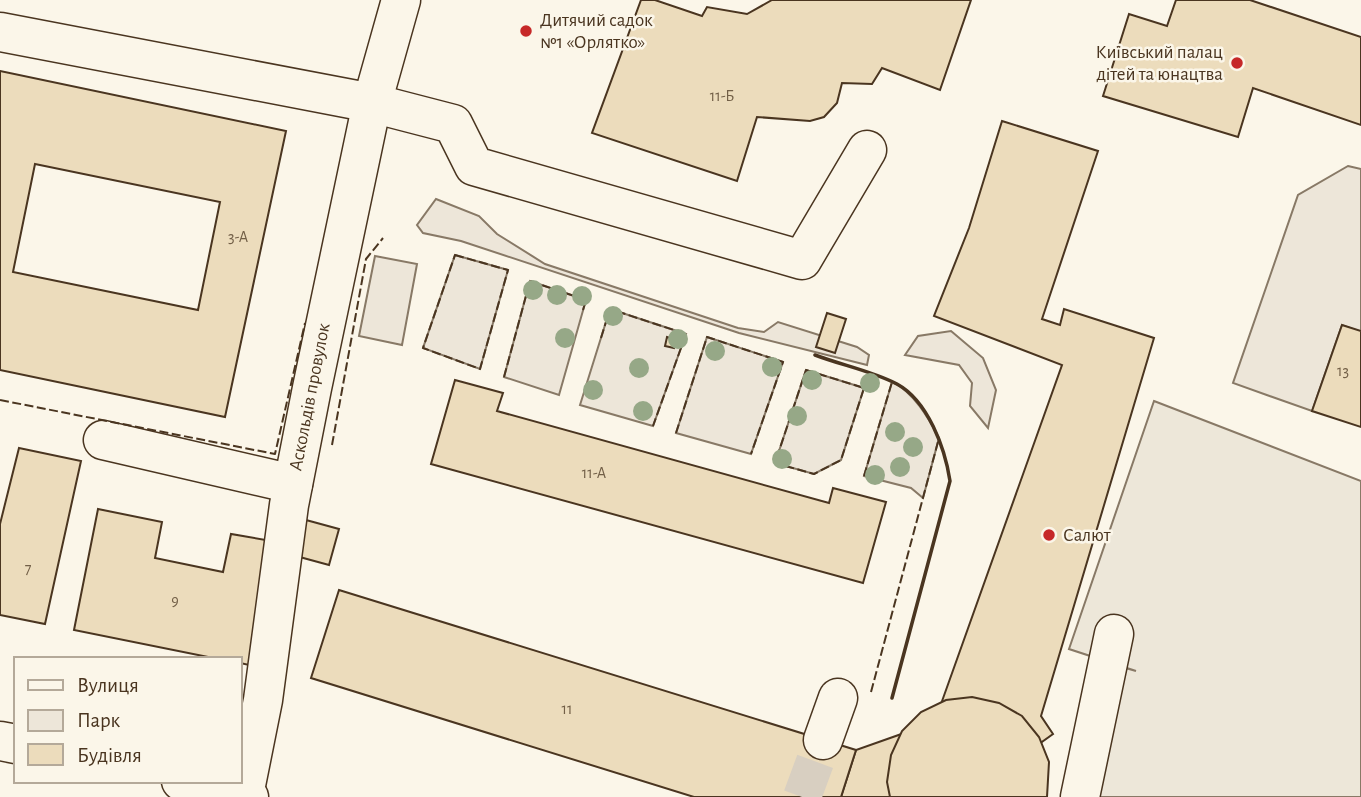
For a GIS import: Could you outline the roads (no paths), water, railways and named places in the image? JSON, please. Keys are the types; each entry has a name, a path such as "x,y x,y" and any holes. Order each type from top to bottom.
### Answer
{"street":[{"name":"Аскольдів провулок","path":"246,796 263,700 293,484 372,103 401,1"},
{"path":"0,32 372,103 453,124 474,166 802,260 867,150"},
{"path":"103,440 293,484"},
{"path":"1080,797 1114,634"},
{"path":"823,740 838,698"},
{"path":"190,783 246,796"}],"tunnel":[{"path":"802,797 823,740"}],"place":[{"name":"Дитячий садок №1 «Орлятко»","path":"526,31"},
{"name":"Київський палац дітей та юнацтва","path":"1237,63"},
{"name":"Салют","path":"1049,535"}]}
